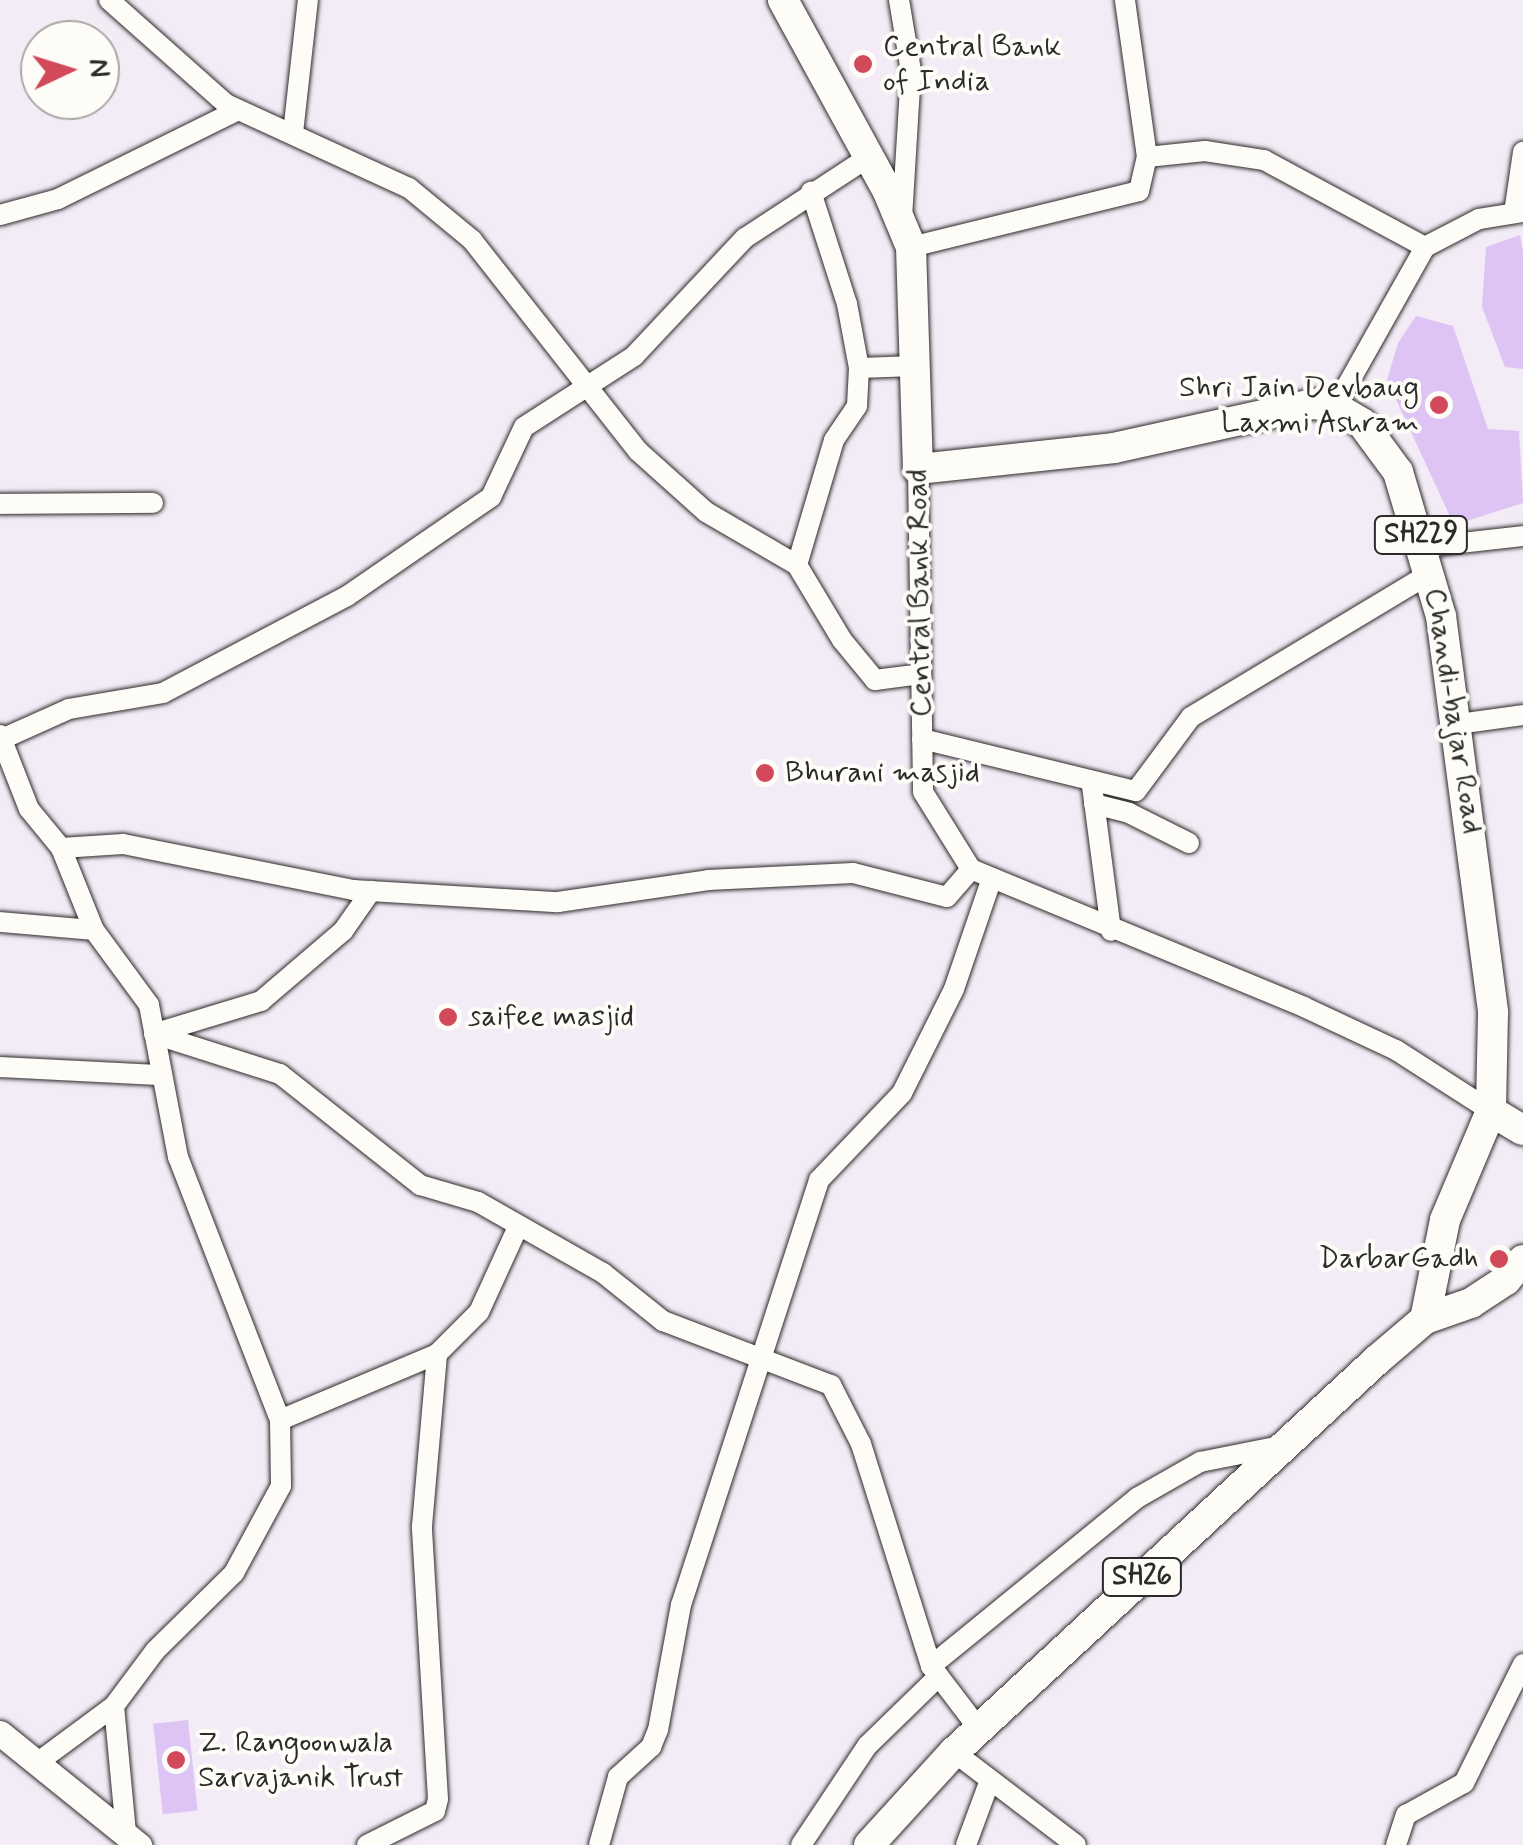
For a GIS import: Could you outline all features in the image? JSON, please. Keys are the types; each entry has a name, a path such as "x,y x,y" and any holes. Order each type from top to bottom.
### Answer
{"main road":[{"name":"Central Bank Road","path":"782,0 869,157 907,235 918,469"},
{"path":"918,469 1114,448 1274,409 1334,406"},
{"name":"Chandi-bajar Road","path":"1334,406 1381,444 1429,559 1458,724 1493,1014 1491,1111"},
{"path":"1425,1319 1440,1235 1491,1111 1523,1130"},
{"name":"SH26","path":"868,1845 954,1752 1281,1446 1425,1319 1472,1303 1523,1260"}],"street":[{"path":"108,0 238,110 409,188 472,240 638,451 706,512 797,565 842,640 875,680 921,674"},
{"path":"293,133 308,0"},
{"path":"900,0 910,71 907,235 1140,191 1146,157 1126,0"},
{"path":"0,215 58,199 238,110"},
{"path":"1146,157 1205,151 1264,160 1425,247"},
{"path":"1334,406 1425,247 1479,219 1519,212 1523,152"},
{"path":"37,1763 114,1706 155,1651 234,1573 280,1486 280,1420 178,1158 158,1074 149,1005 94,930 61,848 29,809 2,742 69,709 163,694 347,596 491,497 524,427 634,356 745,238 869,157"},
{"path":"797,565 834,440 857,406 858,368 848,304 811,192"},
{"path":"858,368 915,366"},
{"name":"Central Bank Road","path":"918,469 922,792 972,869"},
{"path":"0,504 153,503"},
{"path":"1093,795 1136,791 1191,717 1429,559 1523,536"},
{"path":"1458,724 1523,715"},
{"path":"922,739 1093,795 1190,843"},
{"path":"1093,795 1112,931"},
{"path":"61,848 123,844 372,891 558,902 708,880 853,873 947,897 972,869 1396,1050 1491,1111"},
{"path":"598,1845 618,1777 651,1747 658,1730 681,1605 820,1180 902,1093 954,989 992,878"},
{"path":"154,1034 261,1001 344,932 372,891"},
{"path":"2,928 94,930"},
{"path":"154,1034 280,1074 420,1185 478,1202 602,1272 662,1321 830,1386 840,1396 935,1671 978,1729"},
{"path":"0,1068 158,1074"},
{"path":"280,1420 437,1354 479,1312 518,1227"},
{"path":"367,1845 435,1811 438,1800 422,1526 437,1354"},
{"path":"801,1845 867,1746 935,1671 1152,1488 1200,1462 1281,1446"},
{"path":"1396,1845 1413,1809 1464,1783 1523,1664"},
{"path":"114,1706 132,1839"},
{"path":"0,1733 132,1839"},
{"path":"954,1752 1076,1845"},
{"path":"966,1845 990,1780"}],"building":[{"path":"1520,235 1523,369 1505,367 1482,307 1486,247"},
{"name":"Shri Jain Devbaug Laxmi Ashram","path":"1416,316 1453,326 1488,429 1519,431 1523,503 1454,525 1387,380 1398,343"},
{"path":"188,1720 198,1811 163,1814 153,1724"}],"place":[{"name":"Central Bank of India","path":"863,64"},
{"name":"Shri Jain Devbaug Laxmi Ashram","path":"1439,405"},
{"name":"Bhurani masjid","path":"765,773"},
{"name":"saifee masjid","path":"448,1017"},
{"name":"DarbarGadh","path":"1499,1259"},
{"name":"Z. Rangoonwala Sarvajanik Trust","path":"176,1760"}]}
